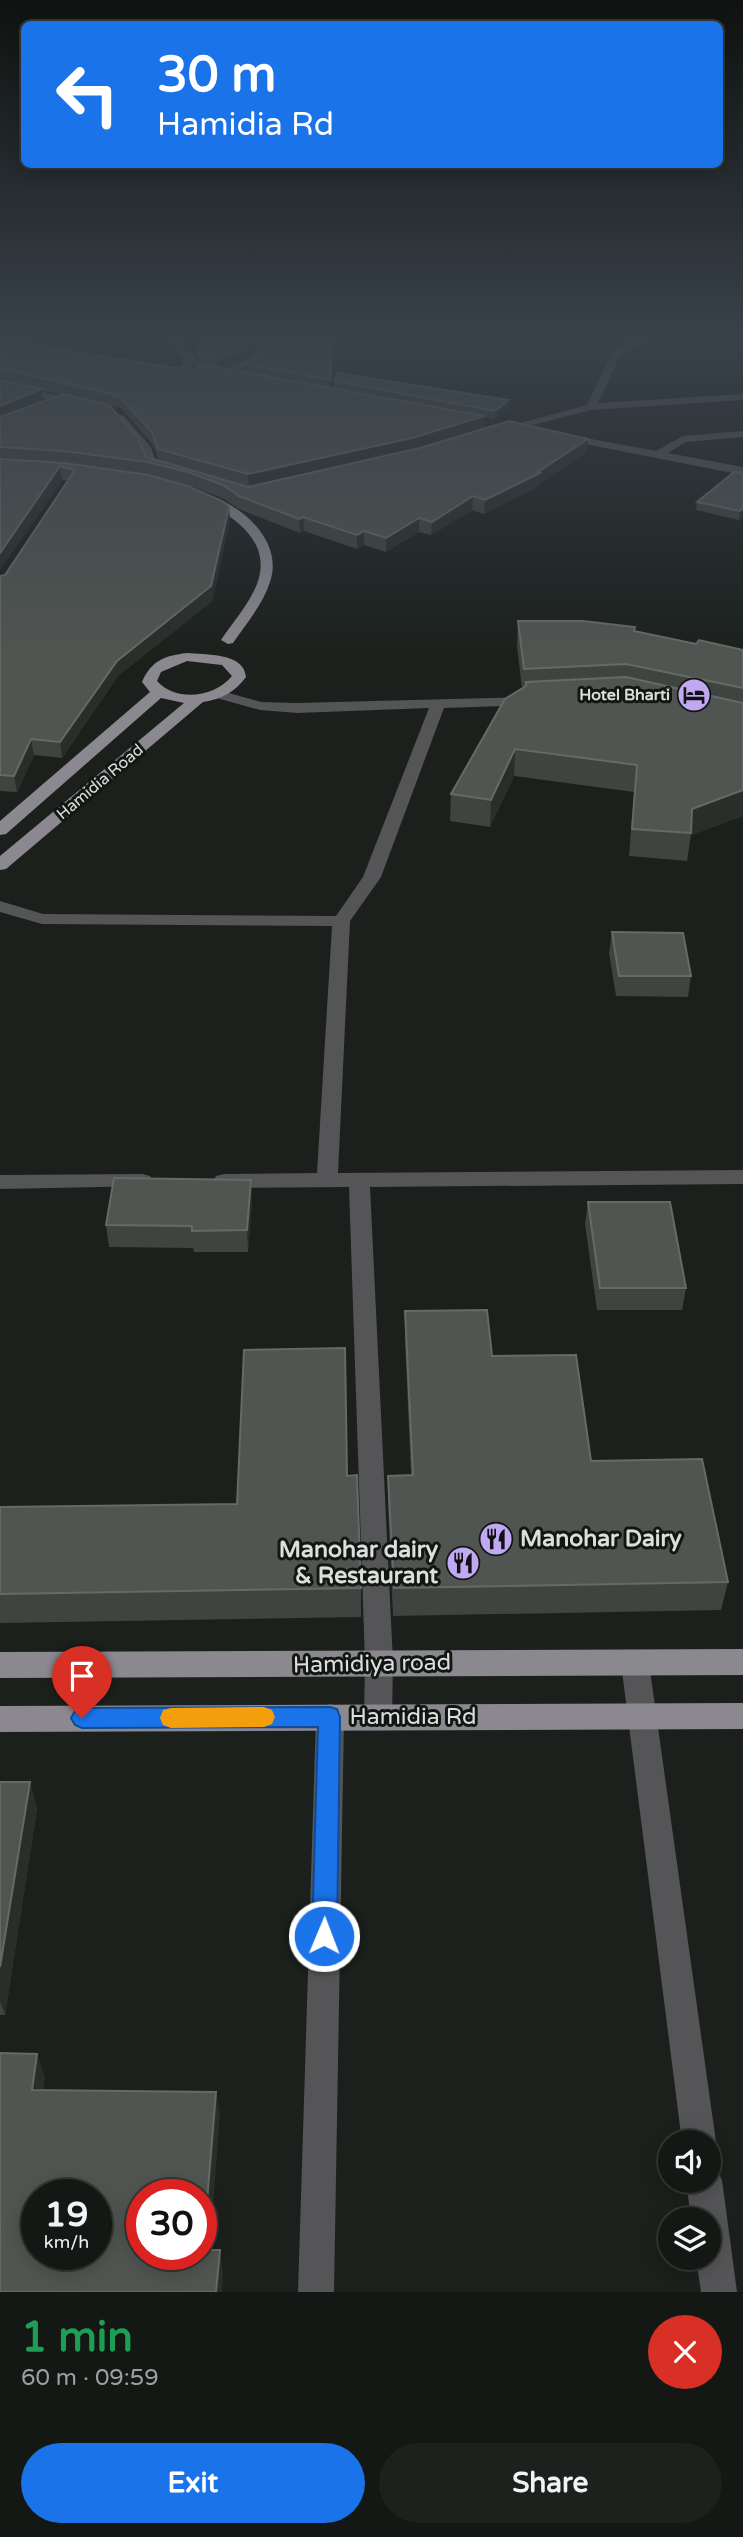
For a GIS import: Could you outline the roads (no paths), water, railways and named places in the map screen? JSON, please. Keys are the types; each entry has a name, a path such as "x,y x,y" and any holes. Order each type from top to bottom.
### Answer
{"main road":[{"path":"187,657 214,658 231,664 239,672 239,677 230,689 200,698 184,698 159,691 149,682 155,669 163,663 187,657 228,640 265,581 268,559 260,537 243,519 191,491"},
{"path":"228,640 231,664"},
{"name":"Hamidia Road","path":"0,830 159,691"},
{"name":"Hamidia Road","path":"0,865 200,698"},
{"name":"Hamidiya road","path":"0,1665 302,1666 379,1662 743,1662"},
{"name":"Hamidia Rd","path":"0,1719 743,1716"}],"street":[{"path":"144,446 152,466 188,476"},
{"path":"609,446 743,471"},
{"path":"658,455 672,446"},
{"path":"218,694 260,706 438,705 544,700"},
{"path":"327,1181 341,920 372,877 438,705"},
{"path":"0,906 42,919 341,920"},
{"path":"204,1181 743,1177"},
{"path":"359,1180 379,1662 378,1717"},
{"path":"0,1182 163,1181"},
{"path":"635,1663 697,2130"},
{"path":"316,2292 330,1717"},
{"path":"706,2193 719,2292"}],"place":[{"name":"Hotel Bharti","path":"694,695"},
{"name":"Manohar Dairy","path":"496,1539"},
{"name":"Manohar dairy & Restaurant","path":"463,1563"}]}
